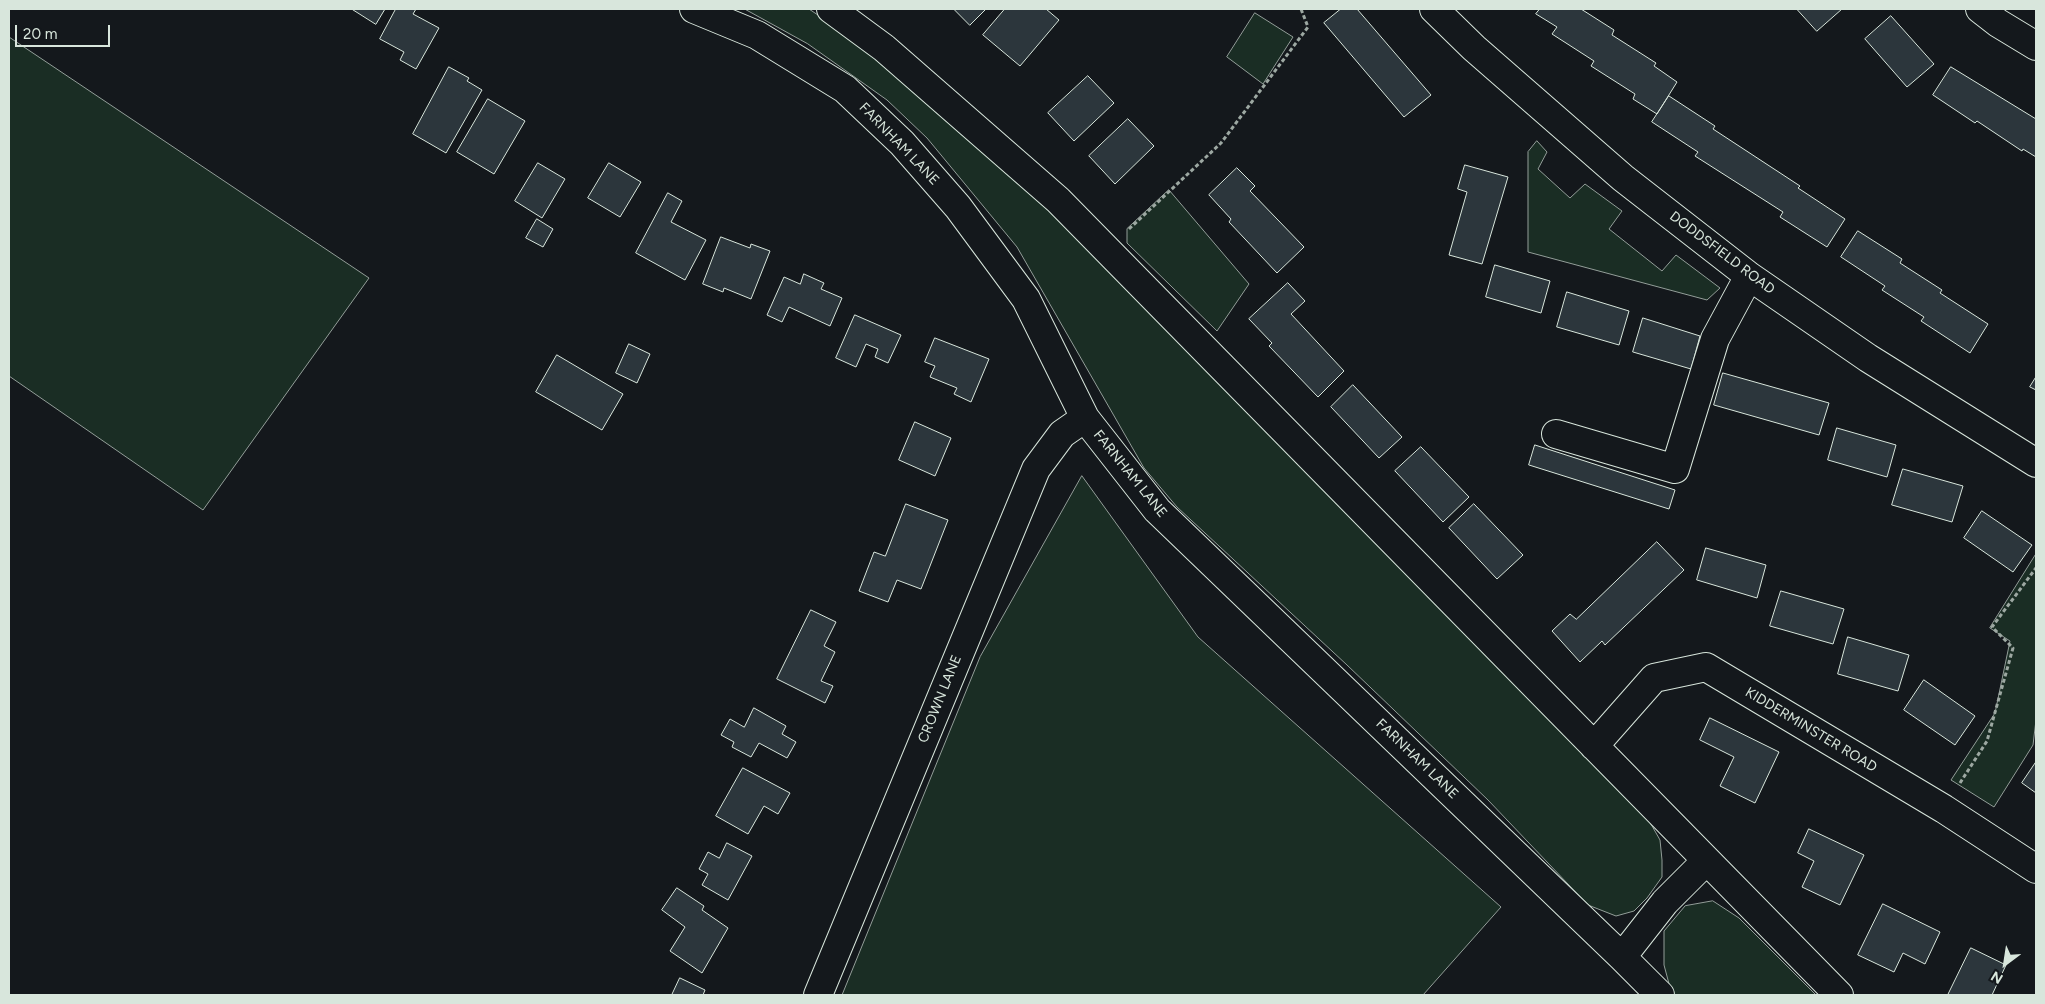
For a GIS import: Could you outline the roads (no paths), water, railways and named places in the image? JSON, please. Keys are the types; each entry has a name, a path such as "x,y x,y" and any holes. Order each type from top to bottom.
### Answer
{"street":[{"name":"FARNHAM LANE","path":"694,9 757,35 845,89 902,143 958,206 1026,299 1085,418 1157,510 1622,957 1653,992"},
{"path":"831,9 884,48 1058,200 1839,995"},
{"name":"DODDSFIELD ROAD","path":"1434,9 1474,48 1623,178 1749,276 1868,358 2036,463"},
{"path":"1980,9 1998,23 2036,46"},
{"path":"1556,434 1674,469 1715,339 1749,276"},
{"name":"CROWN LANE","path":"818,995 1036,468 1062,434 1085,418"},
{"name":"KIDDERMINSTER ROAD","path":"1594,746 1654,678 1706,668 1944,809 2036,869"},
{"path":"1622,957 1665,902 1706,861"}]}
